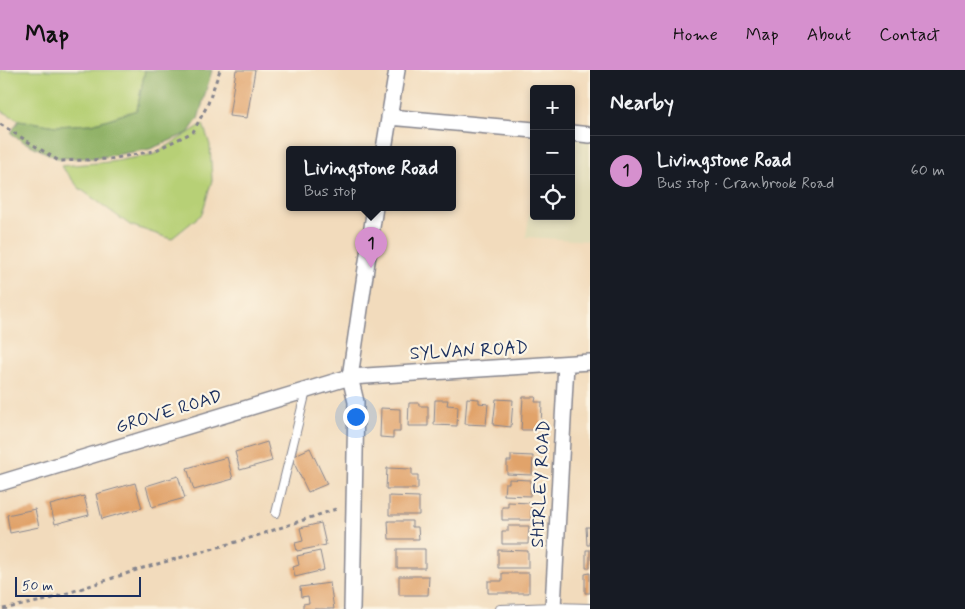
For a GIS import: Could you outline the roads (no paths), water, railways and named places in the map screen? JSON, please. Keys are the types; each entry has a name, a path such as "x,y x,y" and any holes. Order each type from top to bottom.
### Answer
{"street":[{"path":"384,146 397,70"},
{"path":"389,117 530,130"},
{"path":"575,133 590,135"},
{"path":"352,609 356,402 350,377 374,211"},
{"name":"SYLVAN ROAD","path":"350,377 590,362"},
{"name":"SHIRLEY ROAD","path":"553,607 566,364"},
{"name":"GROVE ROAD","path":"0,483 350,377"}],"lane":[{"path":"276,513 306,390"},
{"path":"500,609 590,608"}],"place":[{"name":"Livingstone Road","path":"371,268"}]}
